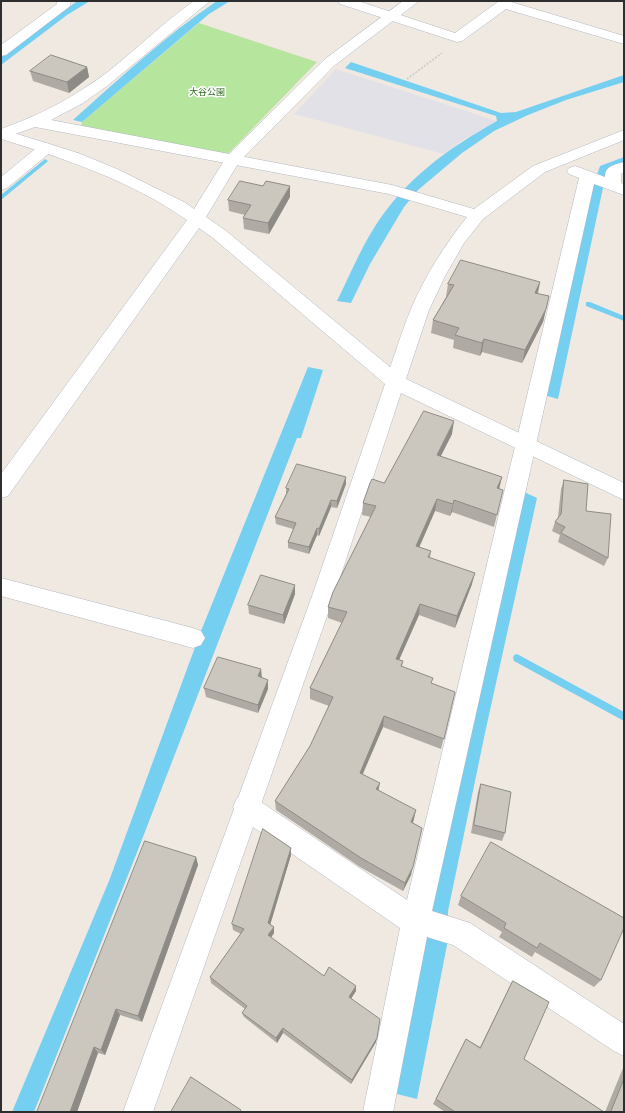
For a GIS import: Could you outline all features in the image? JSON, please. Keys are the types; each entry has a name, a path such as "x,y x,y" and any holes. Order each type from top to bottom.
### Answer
{"street":[{"path":"1,52 63,6 63,1"},
{"path":"1,134 35,122 66,107 94,88 157,38 189,10 203,1"},
{"path":"345,1 457,38 504,4 624,40"},
{"path":"1,490 197,218 233,159 330,62 412,1"},
{"path":"35,122 392,190 477,215"},
{"path":"1,134 72,156 110,172 178,206 219,234 395,382 624,492"},
{"path":"138,1112 246,807 322,599 420,310 436,276 457,241 477,215 539,169 624,135"},
{"path":"1,185 46,148"},
{"path":"552,163 618,188"},
{"path":"618,188 613,171 624,167"},
{"path":"378,1112 419,921 588,176"},
{"path":"1,587 193,638"},
{"path":"246,807 409,918 460,933 624,1041"}],"path":[{"path":"407,79 457,41 457,38"}],"shaded area":[{"path":"336,69 497,121 461,141 444,154 294,114"}],"green space":[{"name":"大谷公園","path":"199,23 317,62 228,154 220,155 81,128 82,122"}],"water":[{"path":"74,1 90,1 67,15 1,65 1,57 76,2"},
{"path":"217,1 230,1 209,14 82,122 73,120 161,43"},
{"path":"351,62 501,113 516,112 624,75 624,82 566,100 528,115 494,131 462,153 418,190 404,207 370,264 351,303 337,301 364,245 386,210 413,180 444,154 497,121 496,116 345,68"},
{"path":"624,157 624,163 607,169 558,399 544,395 593,187 600,166"},
{"path":"308,367 323,370 301,438 297,438 136,855 34,1112 12,1112 109,881 201,631"},
{"path":"522,491 537,498 485,733 448,911 447,945 417,1099 397,1094 427,907"}],"building":[{"path":"51,55 87,67 67,82 30,71"},
{"path":"240,181 263,186 266,181 290,186 268,223 243,218 251,205 228,200"},
{"path":"461,260 540,282 535,293 549,296 546,309 525,350 484,339 482,343 455,335 459,328 433,320 454,285 448,284"},
{"path":"424,411 454,421 437,455 502,477 497,488 503,490 497,515 454,500 453,504 437,499 416,546 431,551 428,557 475,573 457,616 420,604 396,659 403,661 401,666 433,678 431,683 455,692 444,739 384,716 360,773 380,783 376,789 416,810 411,822 422,828 413,867 405,883 361,858 275,801 310,746 333,697 310,688 347,612 328,607 333,592 376,506 363,503 370,483 372,479 384,483"},
{"path":"297,464 346,477 337,501 331,500 319,529 317,528 309,547 288,542 296,523 275,517 289,489 286,488"},
{"path":"564,480 588,484 586,511 611,514 608,558 561,533 565,527 555,522 561,514"},
{"path":"261,575 295,585 283,615 248,605"},
{"path":"218,657 261,669 258,676 268,680 258,705 204,688"},
{"path":"481,784 511,792 505,833 474,825"},
{"path":"263,829 291,848 268,923 274,927 268,935 324,976 329,967 356,986 349,997 380,1019 377,1038 352,1080 283,1028 276,1038 242,1013 247,1006 210,977 244,929 232,924"},
{"path":"145,841 196,857 138,1016 116,1009 101,1050 94,1047 70,1112 37,1112"},
{"path":"491,842 624,918 624,928 601,980 540,943 537,948 504,928 506,923 461,896"},
{"path":"513,981 549,1002 524,1059 604,1112 455,1112 436,1099 466,1039 480,1048"},
{"path":"191,1077 241,1110 240,1112 171,1112"},
{"path":"624,1079 624,1112 611,1112"}],"waterway":[{"path":"1,198 45,161"},
{"path":"588,304 624,319"},
{"path":"517,658 624,717"}]}
